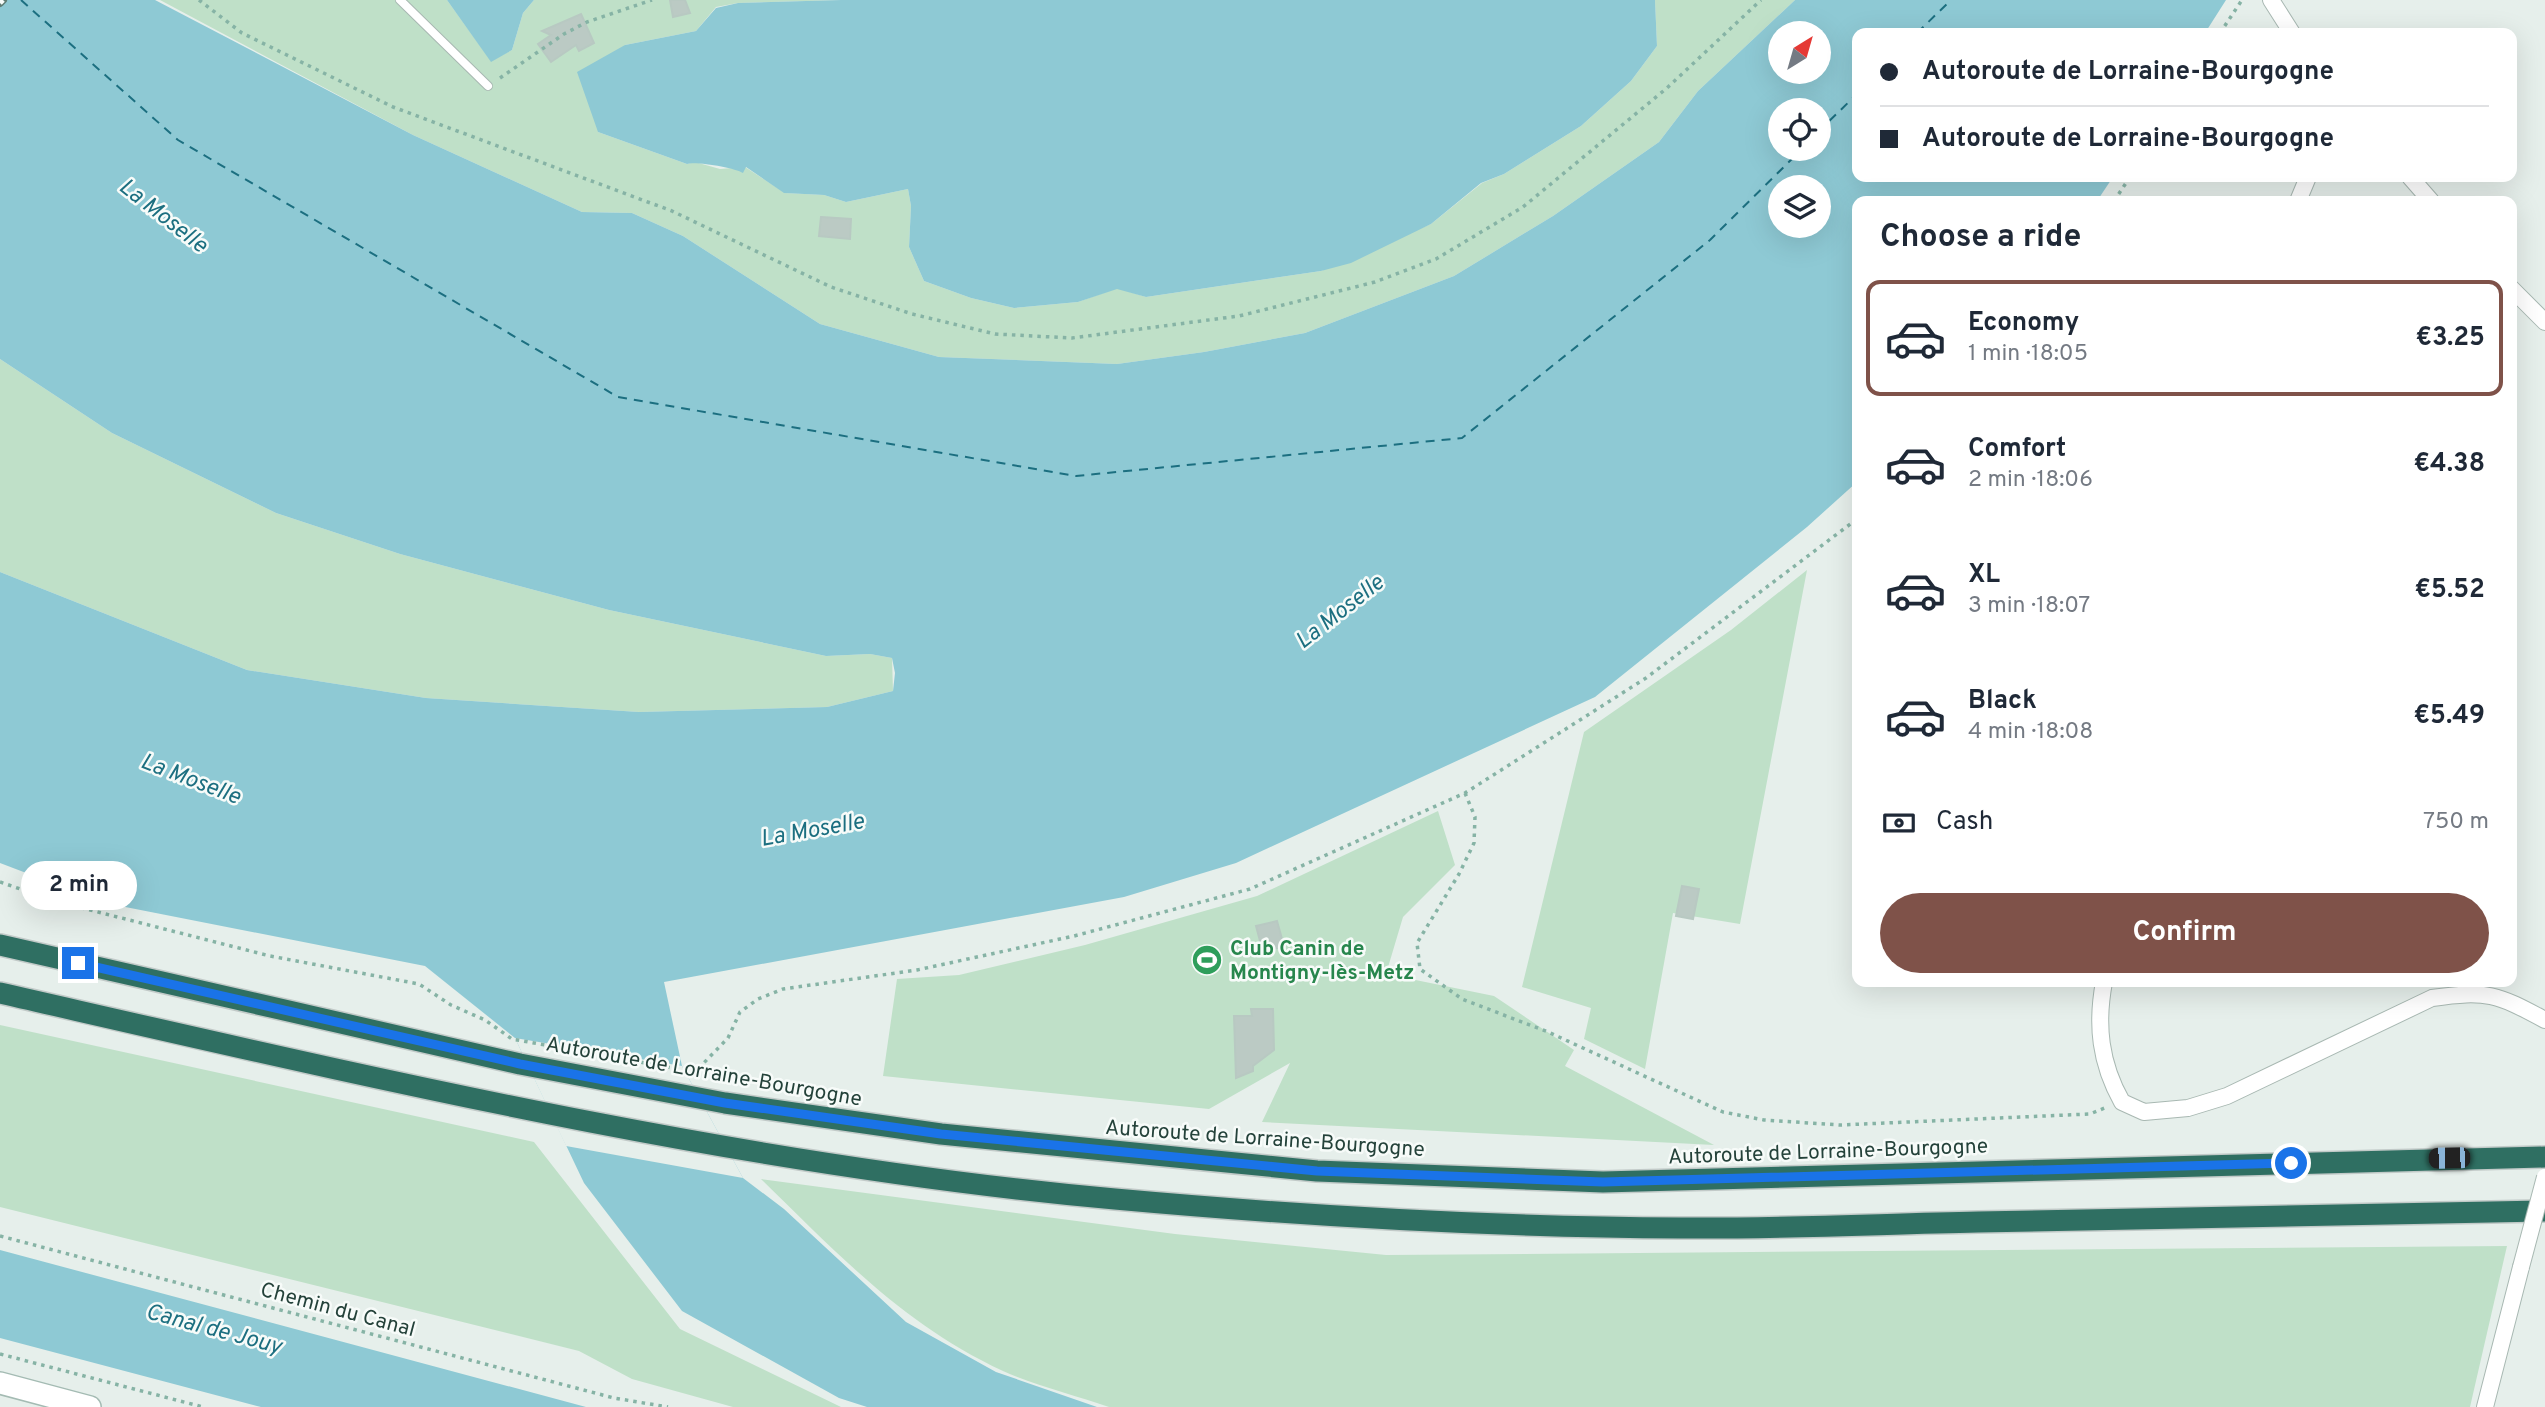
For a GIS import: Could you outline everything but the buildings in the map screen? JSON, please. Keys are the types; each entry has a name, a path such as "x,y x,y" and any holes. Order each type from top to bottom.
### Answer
{"highway":[{"name":"Autoroute de Lorraine-Bourgogne","path":"0,946 520,1064 725,1103 941,1134 1317,1171 1603,1182 2545,1157"},
{"path":"0,993 536,1113 733,1149 903,1174 1109,1199 1487,1224 1685,1228 2545,1211"}],"street":[{"path":"2271,0 2289,28"},
{"path":"2414,182 2427,196"},
{"path":"2517,294 2545,322"},
{"path":"2103,987 2100,1006 2101,1051 2122,1102 2144,1112 2188,1108 2227,1096 2432,998 2468,993 2504,997 2545,1020"},
{"path":"2485,1407 2545,1177"},
{"path":"0,1383 90,1407"}],"lane":[{"path":"400,0 488,86"}],"path":[{"path":"199,0 242,33 393,107 672,211 831,287 912,314 995,334 1072,338 1239,316 1375,282 1436,258 1523,207 1667,88 1761,0"},
{"path":"488,86 564,34 587,22 652,0"},
{"path":"2223,28 2242,0"},
{"path":"0,882 55,901 270,956 419,984 451,1005 485,1020 512,1039 695,1072 728,1038 740,1012 758,999 783,989 943,964 1074,936 1250,888 1465,793 1646,678 1852,523"},
{"path":"1465,793 1475,817 1474,843 1459,874 1417,943 1420,969 1462,999 1548,1032 1723,1112 1765,1120 1840,1125 2090,1114 2122,1102"},
{"name":"Chemin du Canal","path":"0,1236 614,1398 668,1407"},
{"path":"0,1354 203,1407"}],"green space":[{"path":"160,0 447,0 491,61 512,50 523,13 534,0 841,0 738,3 716,7 696,31 625,45 598,132 687,164 695,162 720,169 745,167 785,193 824,195 846,202 908,189 911,206 909,247 924,281 971,298 1014,308 1078,302 1117,288 1146,297 1321,271 1431,224 1482,183 1504,174 1581,126 1631,81 1657,46 1655,0 1795,0 1773,21 1768,21 1768,25 1698,91 1659,142 1553,216 1454,276 1305,333 1204,352 1117,364 939,357 820,324 683,236 632,213 582,212 413,135"},
{"path":"0,359 112,433 276,513 400,554 609,610 826,656 870,654 892,658 893,691 827,707 639,712 426,698 247,670 0,572"},
{"path":"1807,570 1740,924 1673,913 1645,1069 1584,1039 1591,1008 1522,987 1584,732 1731,630"},
{"name":"Club Canin de Montigny-lès-Metz","path":"1438,811 1455,865 1403,917 1386,974 1494,996 1574,1050 1565,1066 1714,1145 1262,1122 1290,1063 1209,1109 883,1076 897,979 959,975 1085,945 1257,896"},
{"path":"0,1025 534,1142 680,1329 841,1407 733,1407 632,1379 579,1351 0,1207"},
{"path":"761,1179 1175,1234 1386,1255 2507,1246 2470,1407 1109,1407 1003,1371 934,1332 903,1310 845,1261"}],"water":[{"name":"La Moselle","path":"0,0 155,0 413,135 582,212 632,213 683,236 820,324 939,357 1117,364 1204,352 1305,333 1454,276 1553,216 1659,142 1698,91 1768,25 1768,84 1831,84 1831,21 1773,21 1795,0 2226,0 2208,28 1852,28 1852,182 2110,182 2100,196 1852,196 1852,486 1807,527 1595,697 1236,863 1124,897 664,982 682,1066 743,1178 784,1209 906,1322 996,1372 1097,1407 867,1407 839,1398 682,1311 584,1183 515,1038 425,966 105,903 0,863 0,572 247,670 426,698 639,712 827,707 893,691 895,673 892,658 870,654 826,656 609,610 400,554 276,513 112,433 0,359"},
{"path":"447,0 534,0 523,13 512,50 491,62"},
{"path":"841,0 1655,0 1657,46 1631,81 1581,126 1504,174 1481,183 1431,224 1351,263 1321,271 1146,297 1117,289 1078,302 1014,308 971,298 924,281 909,247 911,206 908,189 846,202 824,195 784,193 746,167 743,173 698,163 687,164 598,132 577,72 625,45 696,31 716,8 738,3"},
{"name":"Canal de Jouy","path":"0,1250 586,1407 261,1407 0,1338"}],"pier":[{"path":"515,1038 682,1066 743,1178 566,1146"}],"ferry route":[{"path":"21,0 178,140 618,397 1076,476 1462,438 1710,240 1790,161"},
{"path":"1922,28 1951,0"},
{"path":"1831,119 1852,99"}],"railway":[{"path":"0,3 3,0"}],"place":[{"name":"Club Canin de Montigny-lès-Metz","path":"1207,960"}],"route":[{"path":"78,963 520,1064 725,1103 941,1134 1317,1171 1603,1182 2291,1163"}]}
